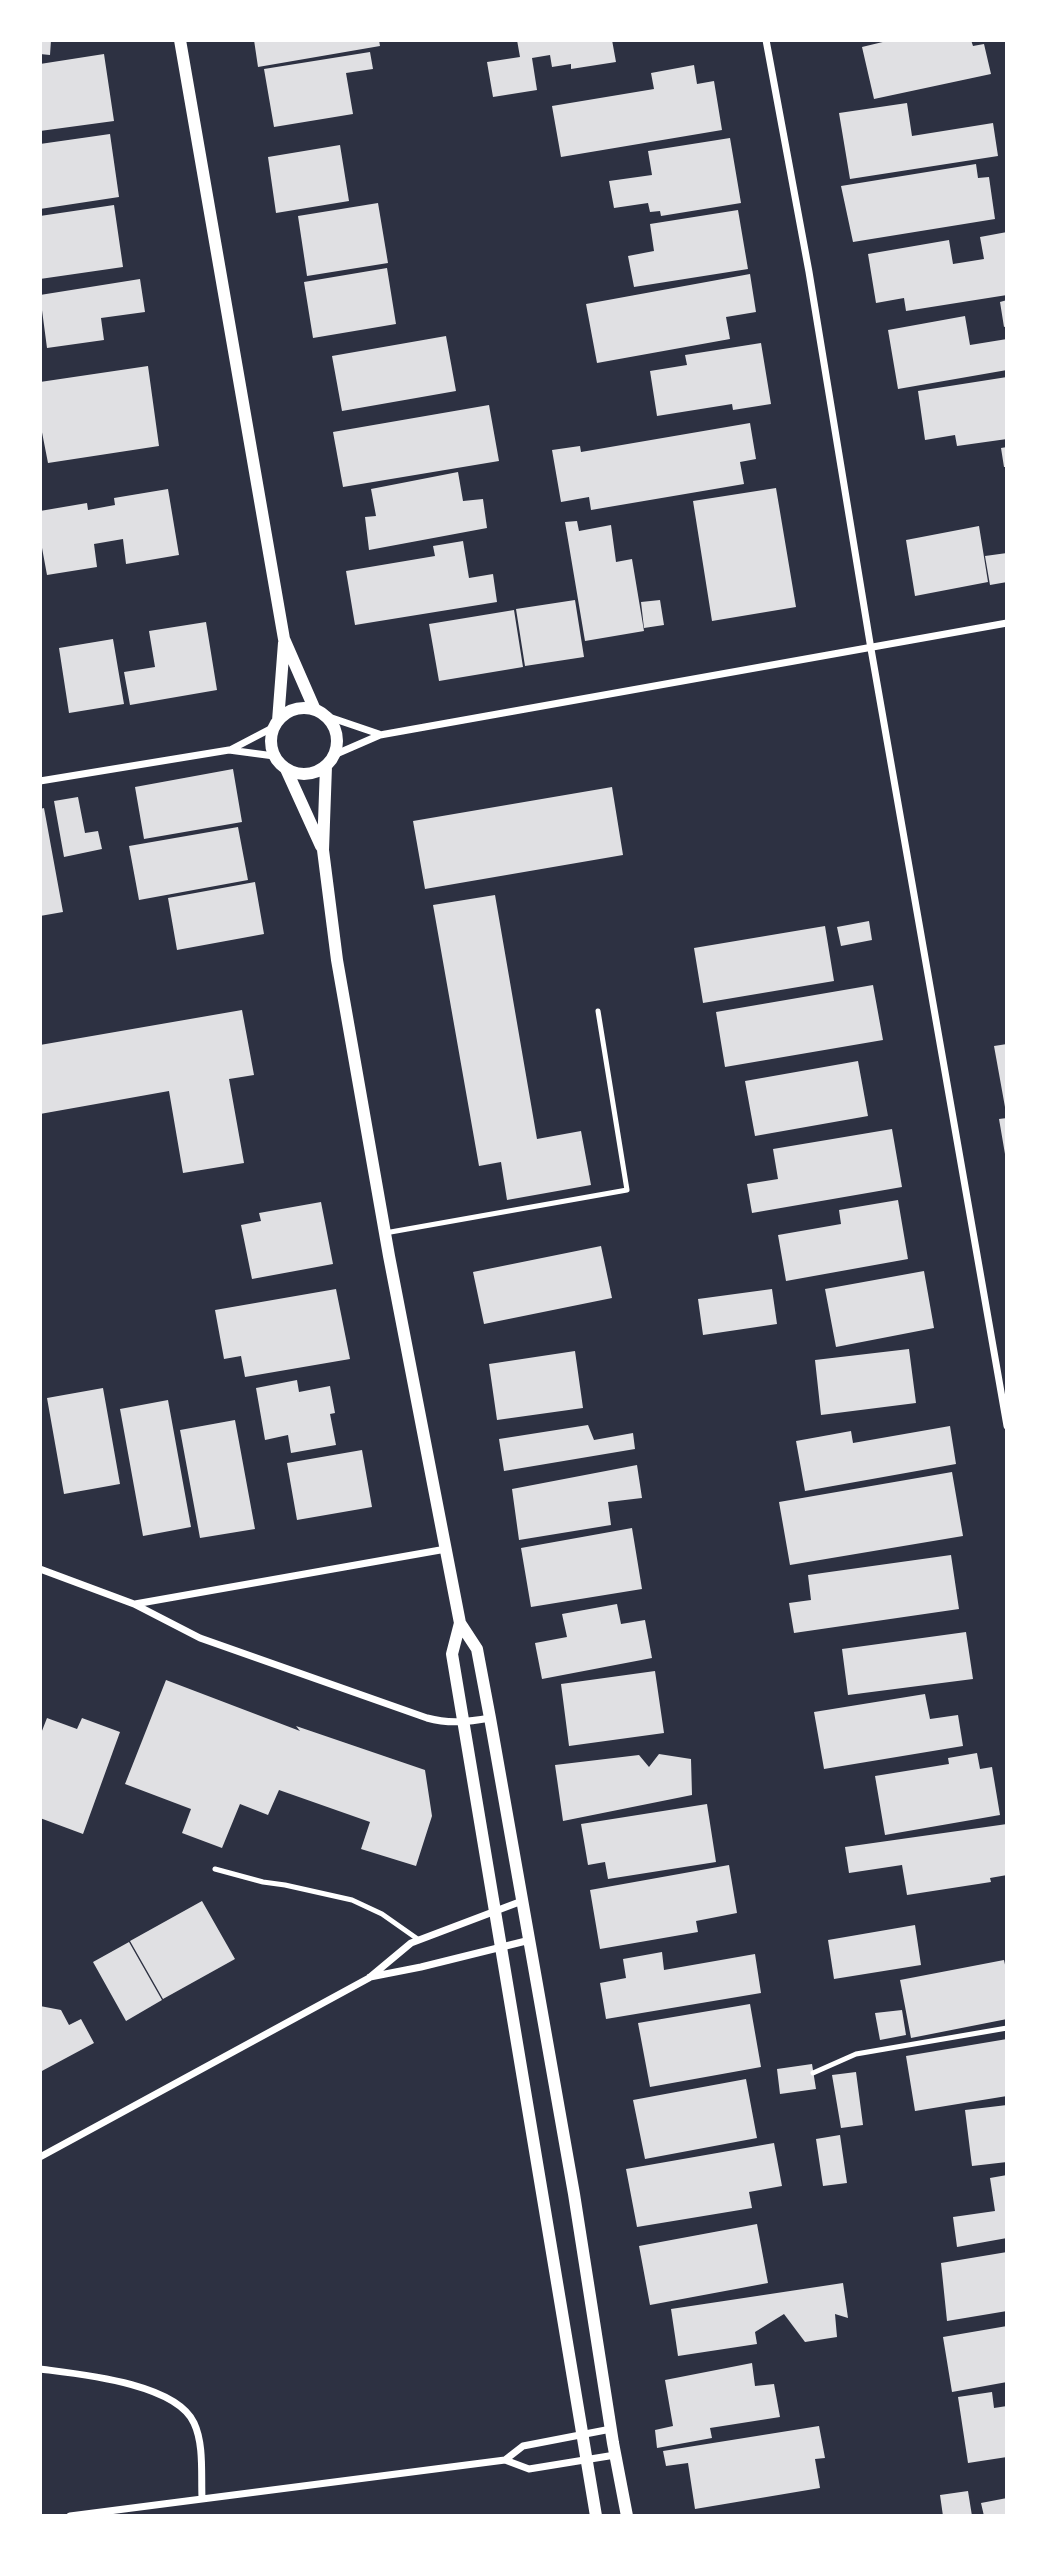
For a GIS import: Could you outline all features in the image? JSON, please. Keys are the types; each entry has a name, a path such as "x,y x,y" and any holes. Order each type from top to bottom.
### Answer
{"street":[{"path":"180,40 284,639 276,724 271,737 274,756 286,769 323,850"},
{"path":"766,40 814,299 871,649 1007,1426"},
{"path":"334,755 380,734 1007,623"},
{"path":"284,639 320,713 337,734 334,755 326,766 306,775 286,769"},
{"path":"229,750 276,724 284,715 299,709 320,713 380,734"},
{"path":"40,781 229,750 274,756"},
{"path":"326,766 323,850 337,960 460,1623 477,1649 490,1718 627,2516"},
{"path":"134,1604 446,1549"},
{"path":"40,1569 134,1604 200,1638 427,1718 464,1723 490,1718"},
{"path":"460,1623 452,1654 596,2516"},
{"path":"40,2157 369,1978 411,1943 522,1900"},
{"path":"369,1978 421,1968 530,1940"},
{"path":"40,2369 81,2374 142,2388 171,2400 188,2411 195,2424 199,2443 202,2498"},
{"path":"505,2460 523,2446 611,2428"},
{"path":"70,2516 505,2460 528,2469 615,2455"}],"lane":[{"path":"386,1233 627,1191 598,1011"},
{"path":"215,1869 352,1900 382,1914 419,1940"},
{"path":"813,2073 856,2054 1007,2028"}],"building":[{"path":"40,40 51,40 50,55 40,54"},
{"path":"254,40 379,40 380,46 258,67"},
{"path":"517,40 612,40 616,62 571,69 571,64 552,67 550,55 532,58 537,90 493,97 487,62 520,57"},
{"path":"891,40 971,40 973,46 984,44 991,74 874,99 862,47"},
{"path":"370,52 373,69 346,73 353,114 274,127 264,69"},
{"path":"104,54 114,121 40,131 40,64"},
{"path":"694,65 697,84 714,81 722,130 561,157 552,106 654,89 651,73"},
{"path":"907,103 912,136 993,123 998,156 850,179 839,113"},
{"path":"110,134 119,197 40,209 40,144"},
{"path":"730,138 741,203 661,216 660,211 650,212 648,203 614,208 609,181 652,175 648,151"},
{"path":"340,145 349,201 276,213 268,157"},
{"path":"976,164 978,178 989,177 995,219 853,242 841,186"},
{"path":"378,203 388,263 307,276 298,216"},
{"path":"114,205 123,267 40,279 40,216"},
{"path":"738,210 748,269 634,287 628,256 654,251 650,224"},
{"path":"1007,232 1007,295 906,311 904,298 876,303 868,254 949,240 953,264 984,259 980,237"},
{"path":"387,268 396,324 313,338 304,282"},
{"path":"750,274 756,312 726,317 730,339 597,363 586,304"},
{"path":"140,279 145,312 101,318 104,340 47,348 40,295"},
{"path":"1007,300 1007,326 1004,327 1000,302"},
{"path":"965,316 970,345 1007,339 1007,370 898,389 888,330"},
{"path":"446,336 456,391 342,411 332,356"},
{"path":"761,343 771,404 733,410 732,404 657,416 650,371 687,365 685,355"},
{"path":"148,366 159,446 48,463 40,422 40,382"},
{"path":"1007,377 1007,439 957,446 955,435 925,440 918,391"},
{"path":"489,405 499,461 343,487 333,432"},
{"path":"750,423 756,459 740,462 744,484 591,510 589,497 561,502 552,450 580,446 581,452"},
{"path":"1007,447 1007,467 1004,467 1001,448"},
{"path":"458,472 463,501 483,499 487,528 369,550 365,517 376,516 371,489"},
{"path":"776,488 796,607 712,621 693,501"},
{"path":"168,489 179,555 126,564 123,539 94,544 97,567 47,575 40,537 40,511 87,503 88,510 115,505 114,498"},
{"path":"577,521 579,531 611,525 616,562 632,559 644,631 585,641 565,522"},
{"path":"979,526 988,582 915,596 906,540"},
{"path":"463,541 469,578 493,574 497,602 355,625 346,571 435,556 433,546"},
{"path":"1007,553 1007,582 990,585 985,556"},
{"path":"575,600 584,657 525,666 516,609"},
{"path":"660,600 664,625 644,628 641,602"},
{"path":"514,610 523,667 439,681 429,624"},
{"path":"206,622 217,690 130,705 124,672 155,667 149,631"},
{"path":"113,639 124,704 69,713 59,648"},
{"path":"233,769 242,822 144,839 135,787"},
{"path":"612,787 623,855 425,889 413,821"},
{"path":"78,797 85,833 98,831 102,849 64,857 54,801"},
{"path":"44,808 63,912 40,916 40,809"},
{"path":"238,827 248,880 139,900 129,846"},
{"path":"255,882 264,934 177,950 168,898"},
{"path":"495,895 537,1139 581,1131 591,1185 507,1200 501,1162 479,1166 433,905"},
{"path":"869,921 872,940 841,946 837,927"},
{"path":"825,926 834,981 703,1003 694,948"},
{"path":"873,985 883,1040 725,1067 716,1012"},
{"path":"242,1010 254,1075 229,1079 244,1163 183,1173 169,1091 40,1114 40,1045"},
{"path":"1007,1044 1007,1107 1005,1107 994,1046"},
{"path":"858,1061 868,1116 755,1136 745,1081"},
{"path":"1007,1118 1007,1154 1005,1154 999,1119"},
{"path":"892,1129 902,1187 752,1213 747,1184 778,1179 773,1149"},
{"path":"898,1200 908,1259 786,1281 778,1235 841,1224 839,1210"},
{"path":"321,1202 333,1264 252,1279 241,1225 261,1221 259,1213"},
{"path":"601,1246 612,1298 484,1324 473,1272"},
{"path":"924,1271 934,1328 836,1347 825,1289"},
{"path":"336,1289 350,1359 245,1377 241,1356 224,1359 215,1310"},
{"path":"772,1289 777,1324 703,1335 698,1299"},
{"path":"909,1349 916,1403 821,1415 815,1360"},
{"path":"575,1351 583,1408 497,1420 489,1364"},
{"path":"297,1380 299,1392 330,1386 335,1413 330,1414 336,1445 291,1453 288,1435 265,1440 256,1388"},
{"path":"103,1388 120,1484 64,1494 47,1398"},
{"path":"168,1400 191,1527 143,1536 120,1409"},
{"path":"235,1420 255,1529 200,1538 180,1430"},
{"path":"588,1425 594,1440 633,1433 635,1449 504,1471 499,1439"},
{"path":"950,1426 956,1464 805,1491 796,1441 851,1431 853,1443"},
{"path":"362,1450 372,1507 297,1520 287,1463"},
{"path":"637,1465 642,1498 608,1502 611,1525 519,1540 512,1489"},
{"path":"952,1472 963,1536 790,1565 779,1502"},
{"path":"632,1528 642,1589 531,1607 521,1548"},
{"path":"951,1555 959,1609 794,1633 789,1603 811,1600 808,1575"},
{"path":"617,1604 621,1624 645,1620 652,1658 542,1679 535,1643 567,1637 562,1614"},
{"path":"966,1632 973,1679 848,1695 842,1649"},
{"path":"655,1671 664,1733 569,1746 561,1684"},
{"path":"166,1680 300,1731 296,1726 425,1770 432,1816 416,1866 361,1849 370,1822 279,1790 268,1815 240,1804 222,1848 182,1833 191,1809 125,1784"},
{"path":"925,1694 930,1719 958,1715 963,1746 824,1769 814,1712"},
{"path":"47,1718 77,1729 82,1718 120,1732 83,1834 40,1818 40,1736"},
{"path":"977,1753 980,1769 992,1767 1000,1815 885,1835 875,1776 949,1764 948,1758"},
{"path":"659,1754 691,1759 692,1795 563,1821 555,1765 639,1755 649,1767"},
{"path":"707,1804 716,1862 608,1879 605,1862 588,1865 581,1824"},
{"path":"1007,1824 1007,1875 990,1878 991,1882 907,1895 902,1865 849,1873 845,1847"},
{"path":"729,1865 737,1913 696,1921 698,1932 600,1949 590,1890"},
{"path":"202,1901 235,1959 163,1999 130,1941"},
{"path":"915,1925 921,1965 834,1979 828,1940"},
{"path":"129,1942 162,2000 126,2021 93,1962"},
{"path":"662,1952 664,1970 755,1954 761,1993 606,2019 600,1983 626,1978 623,1959"},
{"path":"1004,1960 1007,1974 1007,2019 911,2038 900,1980"},
{"path":"750,2004 761,2067 650,2087 638,2023"},
{"path":"40,2006 61,2010 69,2025 81,2019 94,2043 40,2072"},
{"path":"902,2010 906,2035 880,2040 875,2013"},
{"path":"1007,2039 1007,2096 915,2111 906,2056"},
{"path":"812,2064 816,2089 780,2094 777,2069"},
{"path":"856,2072 863,2125 841,2128 832,2075"},
{"path":"746,2079 757,2138 645,2159 633,2100"},
{"path":"1007,2105 1007,2162 972,2166 965,2110"},
{"path":"840,2135 847,2183 823,2186 816,2139"},
{"path":"774,2143 782,2186 749,2192 752,2208 637,2227 626,2169"},
{"path":"1007,2175 1007,2238 957,2247 953,2217 995,2211 990,2178"},
{"path":"757,2224 768,2283 650,2305 639,2246"},
{"path":"1007,2252 1007,2311 947,2321 941,2263"},
{"path":"843,2283 848,2318 835,2314 837,2337 805,2342 784,2314 755,2332 757,2344 678,2356 671,2309"},
{"path":"1007,2326 1007,2382 952,2392 943,2337"},
{"path":"752,2363 755,2386 774,2384 780,2417 710,2428 712,2438 657,2448 655,2430 673,2426 665,2380"},
{"path":"992,2392 994,2408 1007,2406 1007,2457 968,2463 958,2397"},
{"path":"819,2426 825,2458 815,2459 820,2488 695,2509 688,2463 666,2466 663,2451"},
{"path":"968,2491 972,2516 943,2516 940,2495"},
{"path":"1007,2498 1007,2516 984,2516 981,2503"}]}
